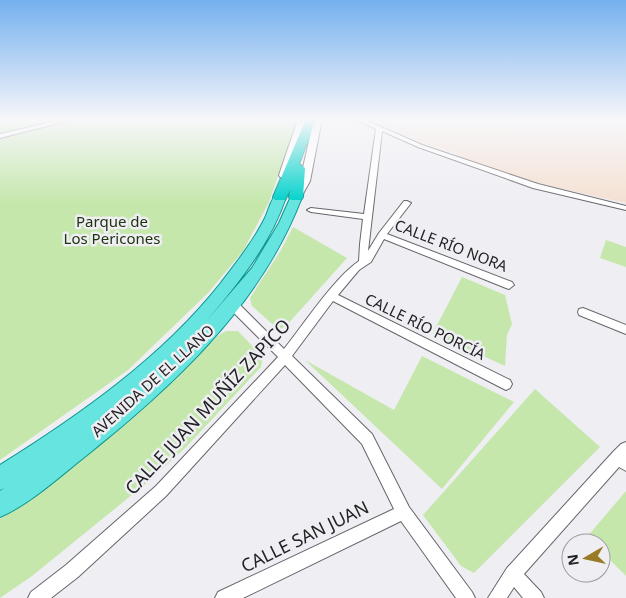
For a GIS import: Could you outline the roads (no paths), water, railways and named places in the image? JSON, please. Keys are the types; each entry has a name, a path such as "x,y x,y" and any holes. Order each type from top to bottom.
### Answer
{"highway":[{"path":"288,197 303,147"}],"main road":[{"name":"AVENIDA DE EL LLANO","path":"0,504 46,473 122,414 200,342 233,305 262,266 282,232 288,197 281,183 293,147"},
{"name":"AVENIDA DE EL LLANO","path":"0,478 112,400 155,364 214,304 234,278 288,197 305,181 312,147"}],"street":[{"path":"364,263 364,244 377,147"},
{"path":"423,147 536,186 626,208"},
{"name":"CALLE JUAN MUÑÍZ ZAPICO","path":"37,598 72,571 161,491 284,358 331,296 356,268 368,260 382,235 407,203"},
{"path":"311,210 368,217"},
{"name":"CALLE RÍO NORA","path":"382,235 509,285"},
{"name":"CALLE RÍO PORCÍA","path":"331,296 506,384"},
{"path":"233,305 366,439 404,512 466,598"},
{"path":"582,312 626,330"},
{"path":"497,598 513,574 623,457"},
{"name":"CALLE SAN JUAN","path":"224,598 404,512"},
{"path":"513,574 535,598"}],"park label":[{"name":"Parque de Los Pericones","path":"112,230"}]}
